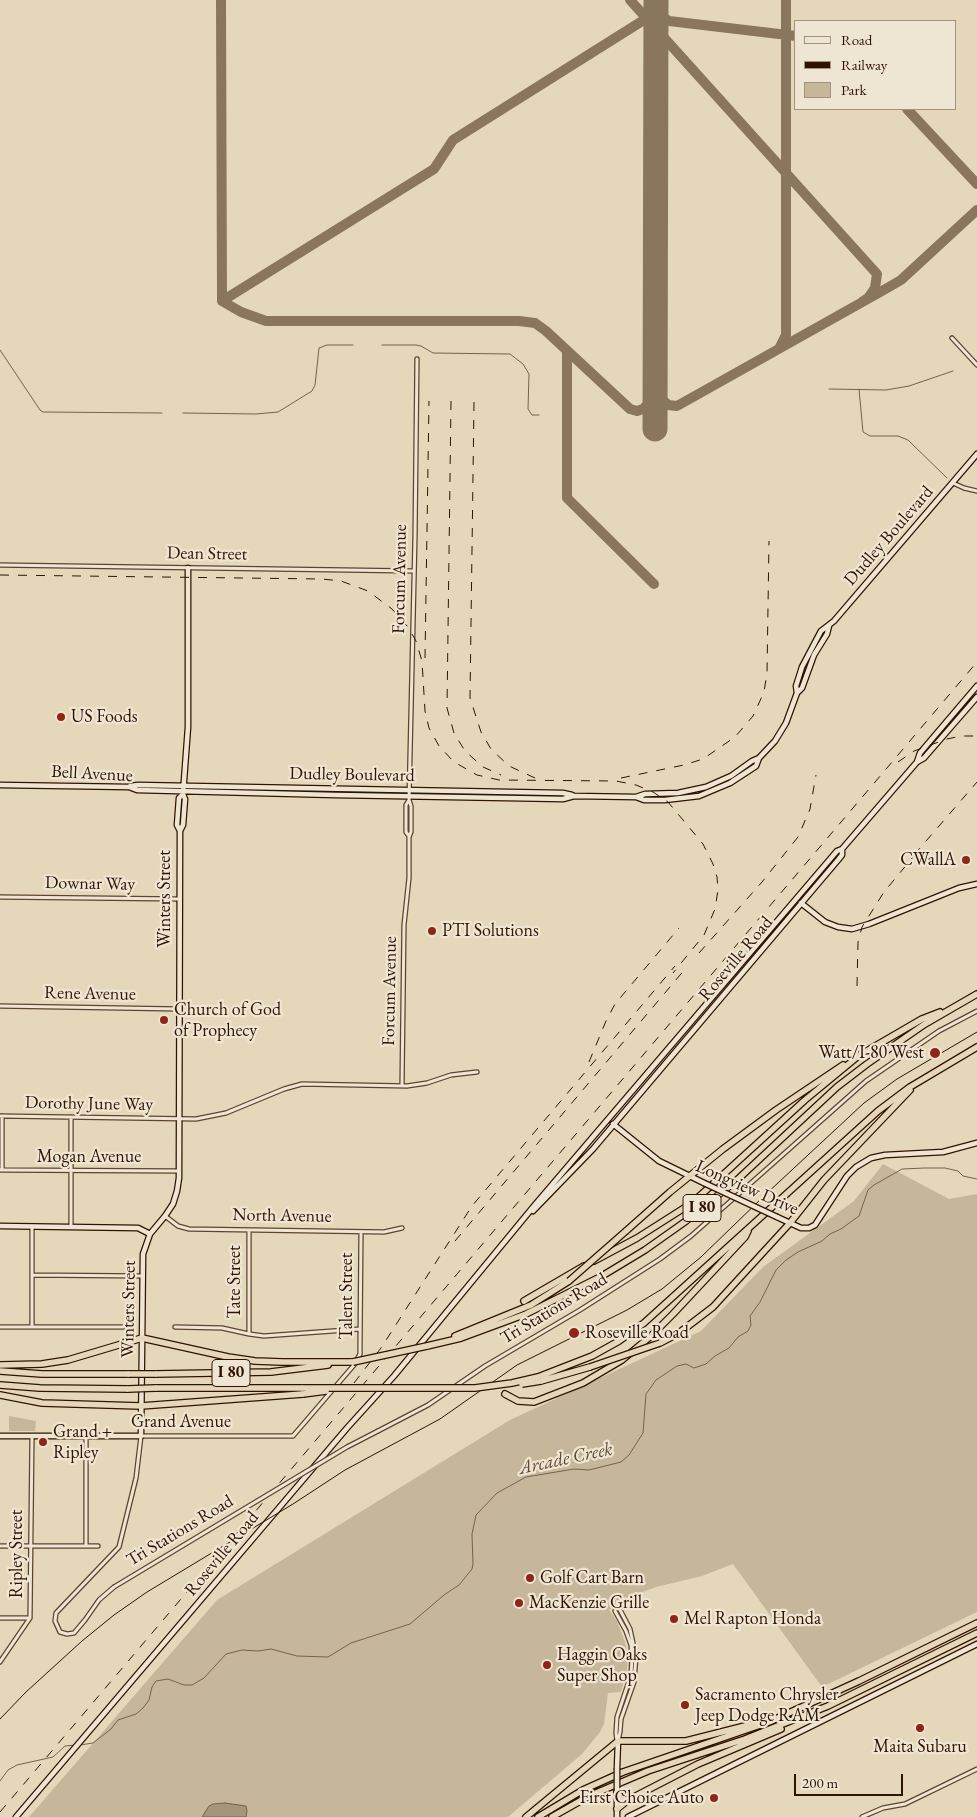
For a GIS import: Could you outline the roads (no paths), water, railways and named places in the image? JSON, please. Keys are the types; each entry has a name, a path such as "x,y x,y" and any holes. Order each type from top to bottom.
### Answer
{"highway":[{"name":"I 80","path":"0,1371 42,1374 271,1372 306,1365 353,1362 427,1346 494,1327 558,1300 645,1250 738,1180 838,1087 897,1043 977,994"},
{"path":"427,1346 531,1306 572,1278 688,1177 776,1110 862,1054 922,1019 954,1007"},
{"name":"I 80","path":"539,1379 592,1356 619,1341 658,1311 895,1097 977,1047"},
{"path":"524,1301 637,1238 692,1203 805,1100 862,1054"},
{"path":"0,1395 42,1403 141,1406 303,1391 515,1386 590,1367 660,1343 697,1321 713,1307 790,1223 824,1180 919,1082"},
{"path":"504,1394 518,1401 534,1402 583,1383 622,1360 651,1336 673,1314 745,1237 750,1226"},
{"path":"0,1365 42,1364 68,1360 142,1338 228,1357 306,1365"},
{"name":"I 80","path":"0,1385 40,1388 303,1391"},
{"path":"538,1817 583,1790 623,1772 769,1722 859,1681 977,1623"},
{"path":"617,1809 628,1800 698,1764 763,1738 977,1632"},
{"path":"552,1817 589,1796 648,1771 745,1739 828,1706"},
{"path":"526,1817 618,1741 686,1741 748,1724 769,1722"},
{"path":"617,1791 621,1798 628,1800"}],"main road":[{"path":"953,483 977,454"},
{"name":"Dudley Boulevard","path":"183,792 409,798 636,797 644,800 665,800 699,796 721,788 756,766 759,758 780,732 792,710 797,693 802,688 814,655 827,634 829,626 953,483"},
{"name":"Winters Street","path":"141,1436 143,1254 150,1234 166,1216 175,1198 178,1171 180,831 183,825 185,799 183,792 188,725 188,568"},
{"name":"Roseville Road","path":"917,762 920,753 977,686"},
{"name":"Roseville Road","path":"16,1817 335,1442 398,1372 608,1119 837,851 842,849 917,762 924,758 977,697"},
{"name":"Dudley Boulevard","path":"129,787 138,784 563,792 574,796"},
{"name":"Bell Avenue","path":"0,785 129,787 138,790 183,792"},
{"name":"Roseville Road","path":"526,1217 570,1174 614,1124 842,855 842,849"},
{"path":"796,899 825,922 838,927 852,928 868,925 965,886 977,884"},
{"name":"Longview Drive","path":"608,1119 658,1161 688,1177 805,1228 815,1225 847,1176 856,1167 871,1158 943,1152 977,1143"},
{"path":"0,1226 138,1228 150,1234"},
{"name":"Grand Avenue","path":"0,1436 141,1436"},
{"path":"628,1817 977,1644"},
{"path":"617,1817 618,1741"}],"street":[{"path":"952,338 977,365"},
{"name":"Forcum Avenue","path":"402,1085 404,925 409,878 409,837 406,832 406,805 409,798 417,359"},
{"name":"Dudley Boulevard","path":"953,483 977,491"},
{"name":"Dean Street","path":"0,565 414,572"},
{"name":"Downar Way","path":"0,897 179,898"},
{"name":"Rene Avenue","path":"0,1006 179,1009"},
{"name":"Tri Stations Road","path":"114,1587 347,1447 428,1405 485,1366 616,1288 691,1236 866,1081 938,1031 977,1011"},
{"name":"Dorothy June Way","path":"1,1116 211,1117 302,1084 402,1085 427,1083 451,1075 477,1072"},
{"path":"1,1116 1,1170"},
{"path":"70,1117 72,1227"},
{"name":"Mogan Avenue","path":"1,1170 178,1171"},
{"name":"North Avenue","path":"166,1216 178,1226 186,1228 361,1232 384,1232 402,1228"},
{"path":"32,1226 32,1327"},
{"name":"Tate Street","path":"248,1334 249,1230"},
{"name":"Talent Street","path":"338,1384 358,1359 360,1350 361,1232"},
{"path":"32,1275 142,1276"},
{"path":"0,1327 123,1327"},
{"path":"175,1327 222,1328 248,1334 270,1336 360,1329"},
{"name":"Grand Avenue","path":"141,1436 293,1436 338,1384"},
{"name":"Ripley Street","path":"0,1662 30,1618 32,1436"},
{"path":"86,1436 86,1546"},
{"name":"Winters Street","path":"114,1587 99,1600 78,1630 67,1634 60,1632 55,1621 56,1613 119,1547 136,1478 141,1436"},
{"path":"0,1546 98,1546"},
{"path":"620,1610 630,1629 636,1657 634,1682 621,1719 618,1741 616,1732 617,1716 631,1675 632,1657 626,1631 616,1613 620,1610"},
{"path":"0,1618 30,1618"},
{"path":"862,1817 883,1808 905,1804 977,1769"}],"waterway":[{"path":"183,413 256,414 278,412 312,391 315,385 319,348 327,345 353,345"},
{"path":"382,345 416,345 433,353 510,354 523,364 529,374 528,409 532,415 539,415"},
{"path":"0,350 43,412 162,413"},
{"path":"829,389 886,390 909,386 953,371"},
{"path":"859,389 863,432 870,436 898,436 908,440 947,478"},
{"name":"Arcade Creek","path":"80,1745 93,1743 111,1729 118,1720 136,1714 149,1700 152,1687 156,1681 168,1679 184,1685 192,1685 204,1678 226,1654 242,1650 258,1651 271,1649 297,1656 328,1657 351,1643 410,1624 444,1595 459,1585 472,1569 472,1534 476,1515 497,1493 526,1477 574,1469 589,1470 621,1462 629,1455 643,1433 646,1394 656,1380 677,1366 686,1364 694,1368 706,1364 729,1348 738,1337 748,1331 751,1325 750,1316 760,1302 776,1270 798,1252 822,1241 859,1216 868,1190 874,1185 902,1169 945,1168 958,1171 963,1176 977,1179"},
{"name":"Arcade Creek","path":"0,1781 8,1770 17,1765 53,1757 65,1746 76,1745"}],"tram line":[{"path":"0,1719 26,1692 82,1641 147,1592 293,1504 345,1470 440,1419 517,1365 627,1310 662,1289 701,1257 864,1103 897,1079 977,1032"}],"railway":[{"path":"425,658 429,401"},
{"path":"451,401 447,708 454,733 465,751 483,767 501,775"},
{"path":"474,402 470,698 481,732 491,749 509,766 535,778"},
{"path":"621,778 684,765 703,759 735,737 753,716 764,692 767,673 769,541"},
{"path":"0,575 322,579 341,581 368,591 392,609 408,627 416,641 422,661 425,711 429,728 439,746 454,762 477,775 499,780 616,781 636,785 653,792 668,802 703,844 717,877 718,890 715,909 704,935 673,973"},
{"path":"0,1812 977,662"},
{"path":"898,762 914,751 947,739 961,736 977,736"},
{"path":"699,953 762,882 798,837 810,809 816,775"},
{"path":"914,855 977,782"},
{"path":"857,986 858,942 862,927 884,892 918,851"},
{"path":"589,1062 615,1004 679,928"},
{"path":"354,1383 381,1348 472,1206 675,966"},
{"path":"455,1241 686,968"}],"place":[{"name":"US Foods","path":"61,717"},
{"name":"CWallA","path":"966,860"},
{"name":"PTI Solutions","path":"432,931"},
{"name":"Church of God of Prophecy","path":"164,1020"},
{"name":"Watt/I-80 West","path":"935,1053"},
{"name":"Roseville Road","path":"574,1333"},
{"name":"Grand + Ripley","path":"43,1442"},
{"name":"Golf Cart Barn","path":"530,1578"},
{"name":"MacKenzie Grille","path":"519,1603"},
{"name":"Mel Rapton Honda","path":"674,1619"},
{"name":"Haggin Oaks Super Shop","path":"547,1665"},
{"name":"Sacramento Chrysler Jeep Dodge RAM","path":"685,1705"},
{"name":"Maita Subaru","path":"920,1728"},
{"name":"First Choice Auto","path":"714,1798"}]}
